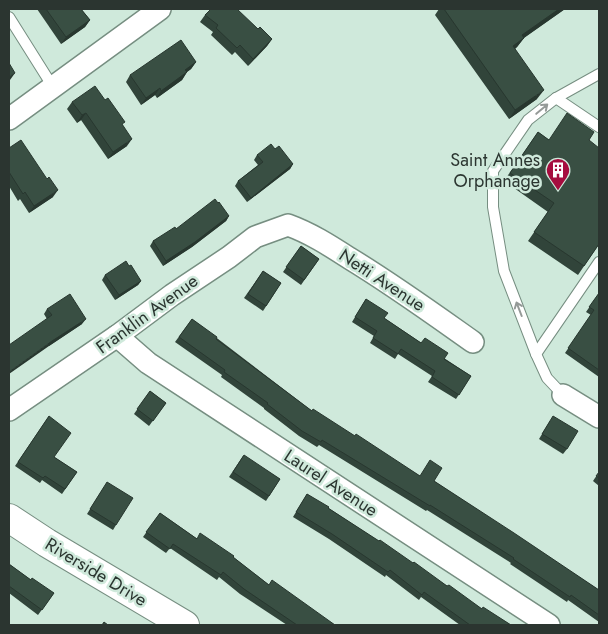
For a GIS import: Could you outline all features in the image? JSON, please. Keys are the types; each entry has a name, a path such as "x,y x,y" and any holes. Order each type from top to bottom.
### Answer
{"main road":[{"name":"Riverside Drive","path":"9,518 47,544 184,625"}],"street":[{"path":"9,119 160,9"},
{"name":"Franklin Avenue","path":"9,410 117,336 255,237 288,225"},
{"name":"Netti Avenue","path":"288,225 303,230 368,269 473,342"},
{"name":"Laurel Avenue","path":"117,336 148,363 549,625"},
{"path":"563,395 599,417"}],"lane":[{"path":"9,17 53,87"},
{"path":"563,395 547,378 504,271 493,207 493,171 528,120 556,98 599,74"},
{"path":"556,98 599,127"},
{"path":"536,354 599,262"}],"building":[{"path":"46,9 81,9 90,20 66,37"},
{"path":"211,9 237,9 258,29 260,27 272,39 253,59 240,45 237,48 216,28 218,25 205,15"},
{"path":"444,9 559,9 522,35 524,38 513,46 544,90 515,110"},
{"path":"181,40 196,62 185,70 187,72 161,91 160,88 146,98 130,75"},
{"path":"9,63 15,73 9,77"},
{"path":"95,86 105,100 108,98 125,122 122,124 132,139 113,152 86,113 82,115 72,102"},
{"name":"Saint Annes Orphanage","path":"567,113 594,132 589,140 599,148 599,244 584,266 534,232 554,203 510,173 538,132 549,140"},
{"path":"21,140 47,179 49,177 58,190 34,206 25,192 23,194 9,172 9,148"},
{"path":"271,144 275,149 279,146 293,164 251,198 238,181 263,162 257,155"},
{"path":"215,199 229,216 166,261 153,241 175,227 176,229"},
{"path":"301,246 319,259 304,280 286,267"},
{"path":"126,261 129,266 131,265 141,281 119,295 105,275"},
{"path":"263,271 281,283 266,306 248,294"},
{"path":"599,293 599,370 568,348 594,310 589,307"},
{"path":"70,294 86,319 9,372 9,345 52,315 47,309"},
{"path":"366,299 388,313 384,318 421,343 425,338 448,353 444,359 471,376 459,395 432,377 435,371 401,349 398,354 373,338 377,331 355,317"},
{"path":"192,319 312,411 313,409 355,436 356,434 420,476 430,460 442,468 434,481 599,590 599,615 430,505 322,440 321,442 302,431 268,403 224,372 225,370 179,337"},
{"path":"150,391 166,403 153,421 137,409"},
{"path":"49,416 71,433 54,457 77,472 65,489 18,462"},
{"path":"553,416 578,431 567,449 542,434"},
{"path":"244,455 280,479 269,496 233,472"},
{"path":"107,482 133,498 116,525 90,509"},
{"path":"307,494 414,562 447,586 449,585 482,609 483,607 511,625 470,625 424,592 422,595 390,570 388,572 296,512"},
{"path":"160,513 197,539 200,533 234,556 269,585 272,580 335,625 297,625 244,589 223,572 221,575 173,544 170,549 146,532"},
{"path":"9,564 31,580 32,578 54,593 42,610 9,586"}],"place":[{"name":"Saint Annes Orphanage","path":"558,191"}]}
